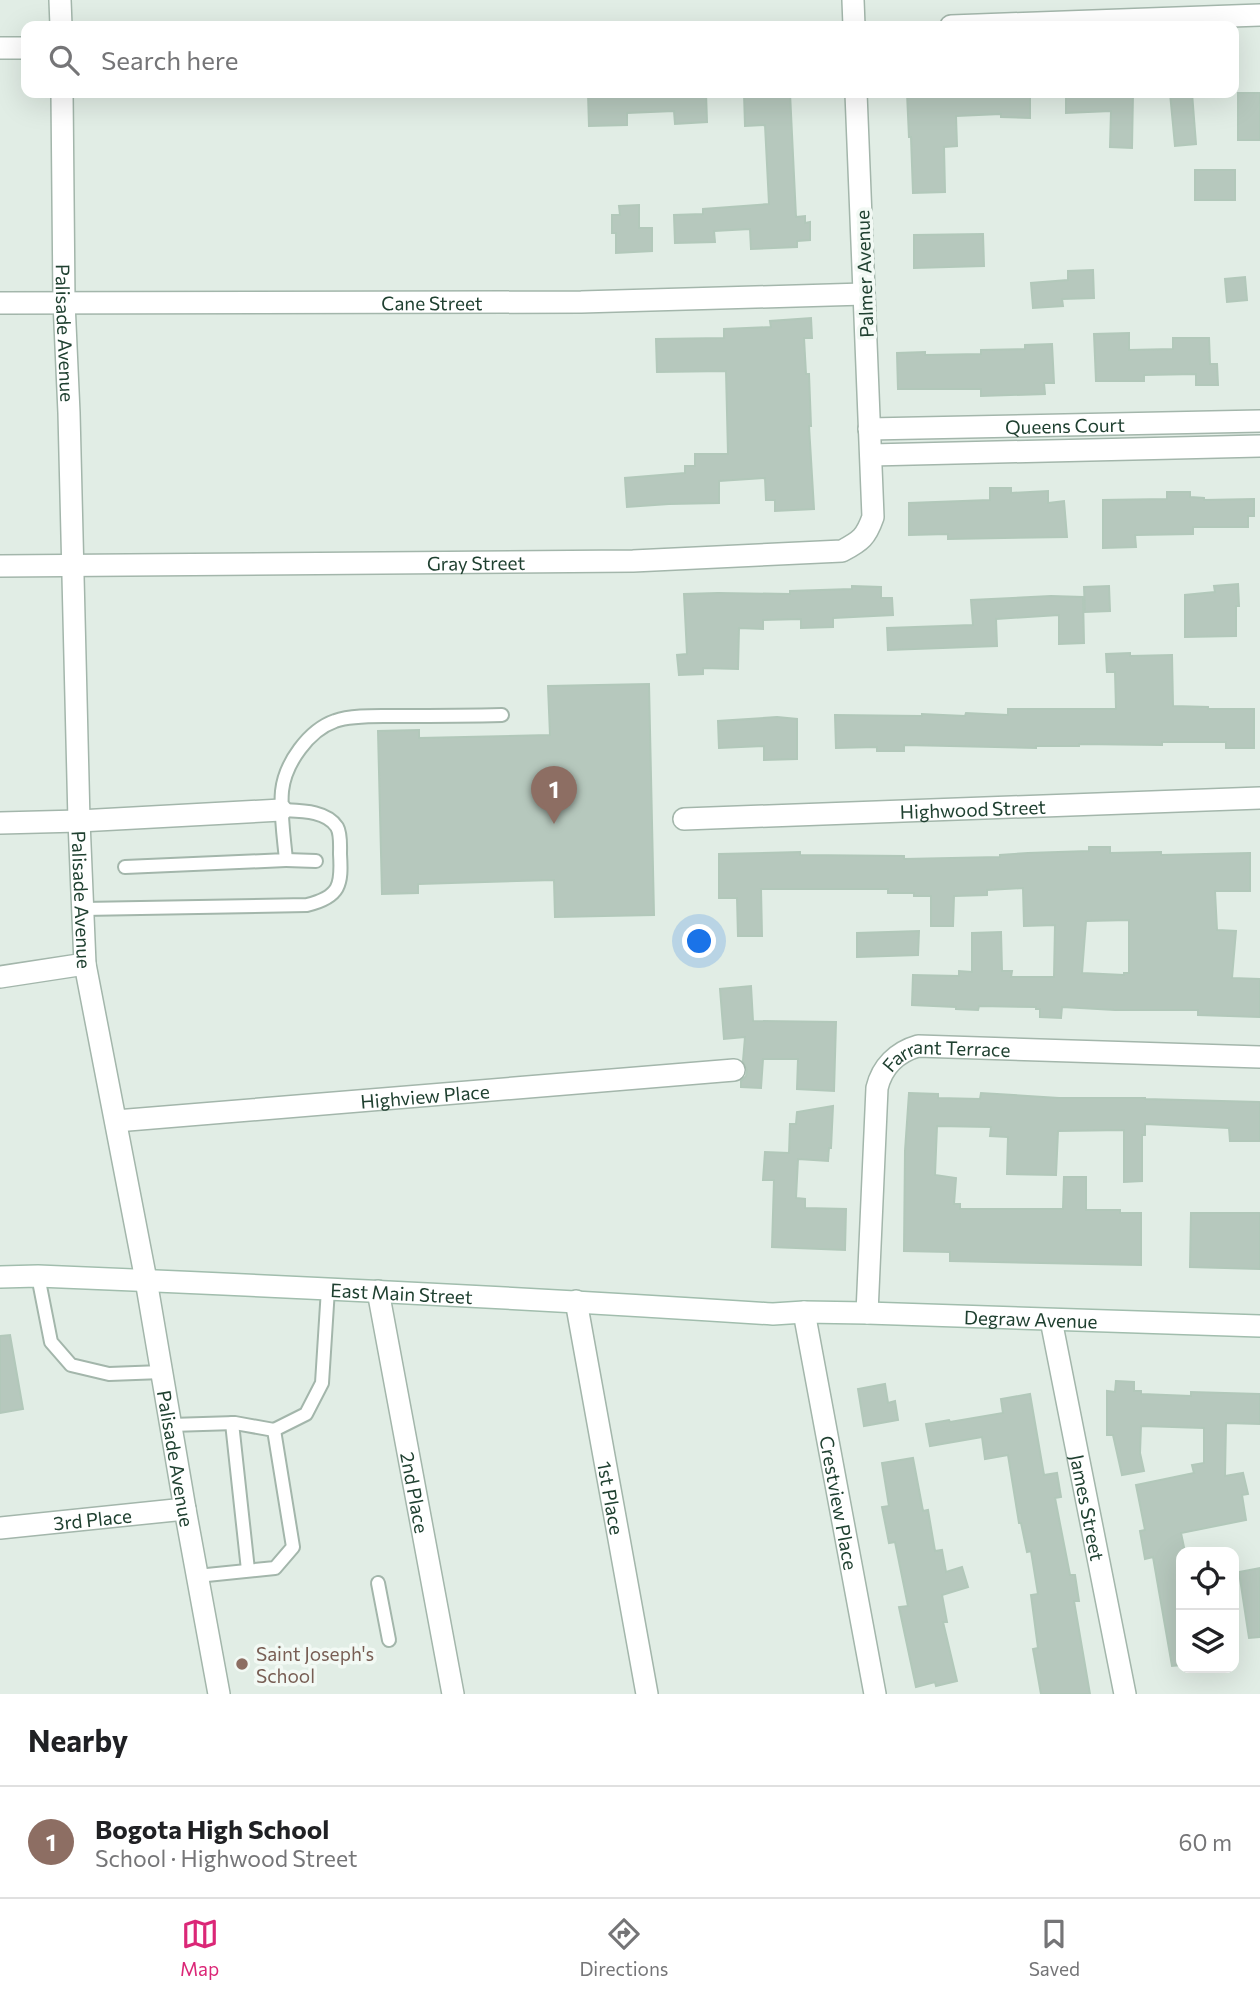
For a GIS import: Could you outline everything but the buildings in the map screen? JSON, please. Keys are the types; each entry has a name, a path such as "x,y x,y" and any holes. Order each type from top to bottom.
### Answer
{"street":[{"path":"60,0 61,21"},
{"path":"853,0 854,21"},
{"path":"1091,21 1260,15"},
{"path":"0,48 21,48"},
{"name":"Palisade Avenue","path":"62,98 64,302 85,964 146,1280 219,1694"},
{"name":"Palmer Avenue","path":"856,98 871,455"},
{"name":"Cane Street","path":"0,303 581,302 864,295"},
{"name":"Queens Court","path":"869,429 1258,421"},
{"name":"Queens Court","path":"871,455 1258,446"},
{"name":"Gray Street","path":"0,566 633,561 842,551 859,542 868,531 873,517 871,455"},
{"name":"Highwood Street","path":"684,820 1260,798"},
{"path":"0,823 282,810"},
{"path":"0,977 85,964"},
{"name":"Farrant Terrace","path":"867,1313 877,1088 881,1074 887,1066 909,1048 918,1046 1260,1057"},
{"name":"Highview Place","path":"116,1121 734,1070"},
{"name":"East Main Street","path":"0,1277 146,1280 576,1301 773,1314 804,1312"},
{"name":"2nd Place","path":"378,1291 453,1694"},
{"name":"1st Place","path":"576,1301 647,1694"},
{"name":"Degraw Avenue","path":"804,1312 1260,1326"},
{"name":"Crestview Place","path":"804,1312 874,1694"},
{"name":"James Street","path":"1051,1320 1125,1694"},
{"name":"3rd Place","path":"0,1528 185,1509"}],"lane":[{"path":"1258,421 1258,446"},
{"path":"1070,425 1070,450"},
{"path":"286,860 282,788 290,765 307,740 323,727 337,720 372,717 502,715"},
{"path":"83,909 307,905 321,901 333,893 342,879 336,826 312,812 282,810"},
{"path":"125,867 316,861"},
{"path":"38,1276 51,1342 71,1365 109,1374 162,1372"},
{"path":"171,1425 232,1423 274,1430 306,1414 322,1383 328,1289"},
{"path":"232,1423 248,1570"},
{"path":"197,1576 275,1568 293,1547 274,1430"},
{"path":"378,1583 389,1640"}],"place":[{"name":"Bogota High School","path":"554,824"},
{"name":"Saint Joseph's School","path":"242,1664"}]}
